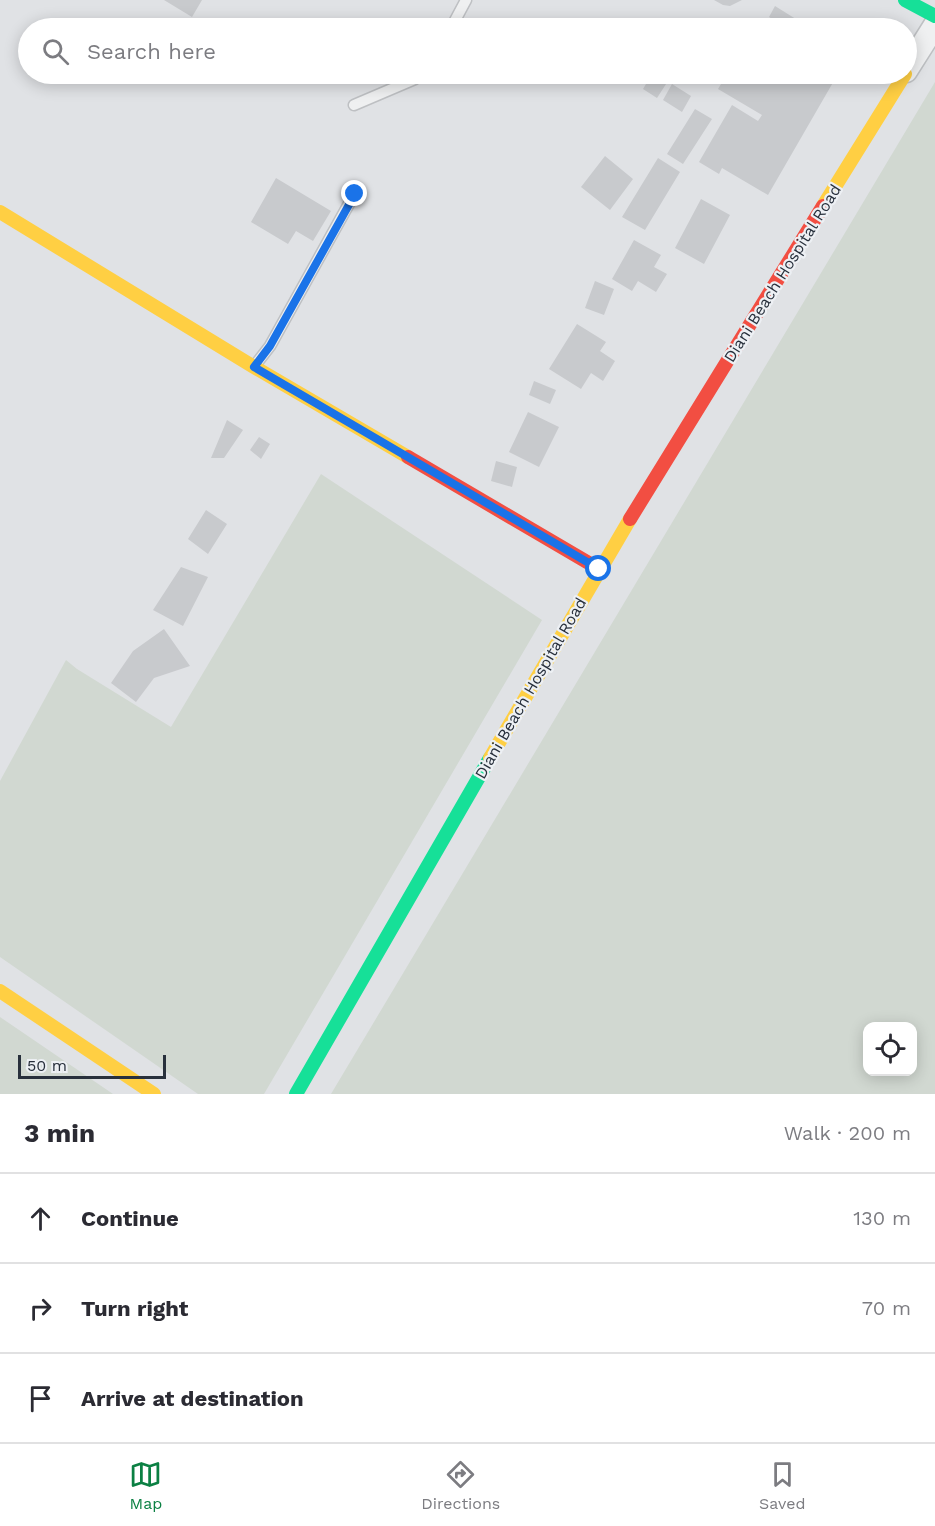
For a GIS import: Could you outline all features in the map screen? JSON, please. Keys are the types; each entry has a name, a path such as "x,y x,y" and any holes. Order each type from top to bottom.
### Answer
{"street":[{"path":"905,0 935,16"},
{"name":"Diani Beach Hospital Road","path":"917,54 935,24"},
{"name":"Diani Beach Hospital Road","path":"296,1094 599,569 899,84"},
{"path":"0,212 254,367 599,569"},
{"path":"0,991 154,1094"}],"lane":[{"path":"456,18 466,0"},
{"path":"354,105 404,84"},
{"path":"254,367 270,346 355,194"}],"shaded area":[{"path":"935,82 935,1094 331,1094"},
{"path":"321,474 542,620 264,1094 198,1094 0,957 0,781 66,660 171,727"},
{"path":"0,1017 113,1094 0,1094"}],"building":[{"path":"164,0 202,0 192,17"},
{"path":"714,0 742,0 730,6"},
{"path":"775,6 794,18 771,18"},
{"path":"646,84 666,84 657,98 643,89"},
{"path":"672,84 691,96 682,112 663,100"},
{"path":"721,84 832,84 768,195 722,168 719,174 699,162 732,105 758,121 762,115 718,89"},
{"path":"695,109 712,119 683,164 667,154"},
{"path":"605,156 633,179 610,210 581,187"},
{"path":"658,158 680,172 645,230 622,217"},
{"path":"276,178 331,211 313,241 296,231 288,244 251,222"},
{"path":"701,199 730,215 704,264 675,248"},
{"path":"634,240 661,255 654,267 667,274 656,292 638,281 632,291 612,279"},
{"path":"595,281 614,289 604,315 585,308"},
{"path":"577,324 606,342 600,351 615,361 603,381 591,373 581,389 549,369"},
{"path":"534,381 556,390 550,404 529,395"},
{"path":"528,412 559,427 539,467 509,452"},
{"path":"227,420 243,430 224,458 211,458"},
{"path":"259,437 270,444 261,459 250,450"},
{"path":"496,461 517,467 512,487 491,481"},
{"path":"206,510 227,524 208,554 188,539"},
{"path":"181,567 208,577 183,626 153,610"},
{"path":"164,629 190,666 154,678 136,702 111,683 133,651"}],"traffic: fast":[{"path":"905,0 935,16"},
{"path":"296,1094 490,758"}],"traffic: slow":[{"path":"823,206 899,84"},
{"path":"0,212 254,367 408,457"},
{"path":"490,758 630,519"},
{"path":"0,991 154,1094"}],"traffic: jam":[{"path":"630,519 823,206"},
{"path":"408,457 599,569"}],"route":[{"path":"355,194 270,346 254,367 599,569"}]}
